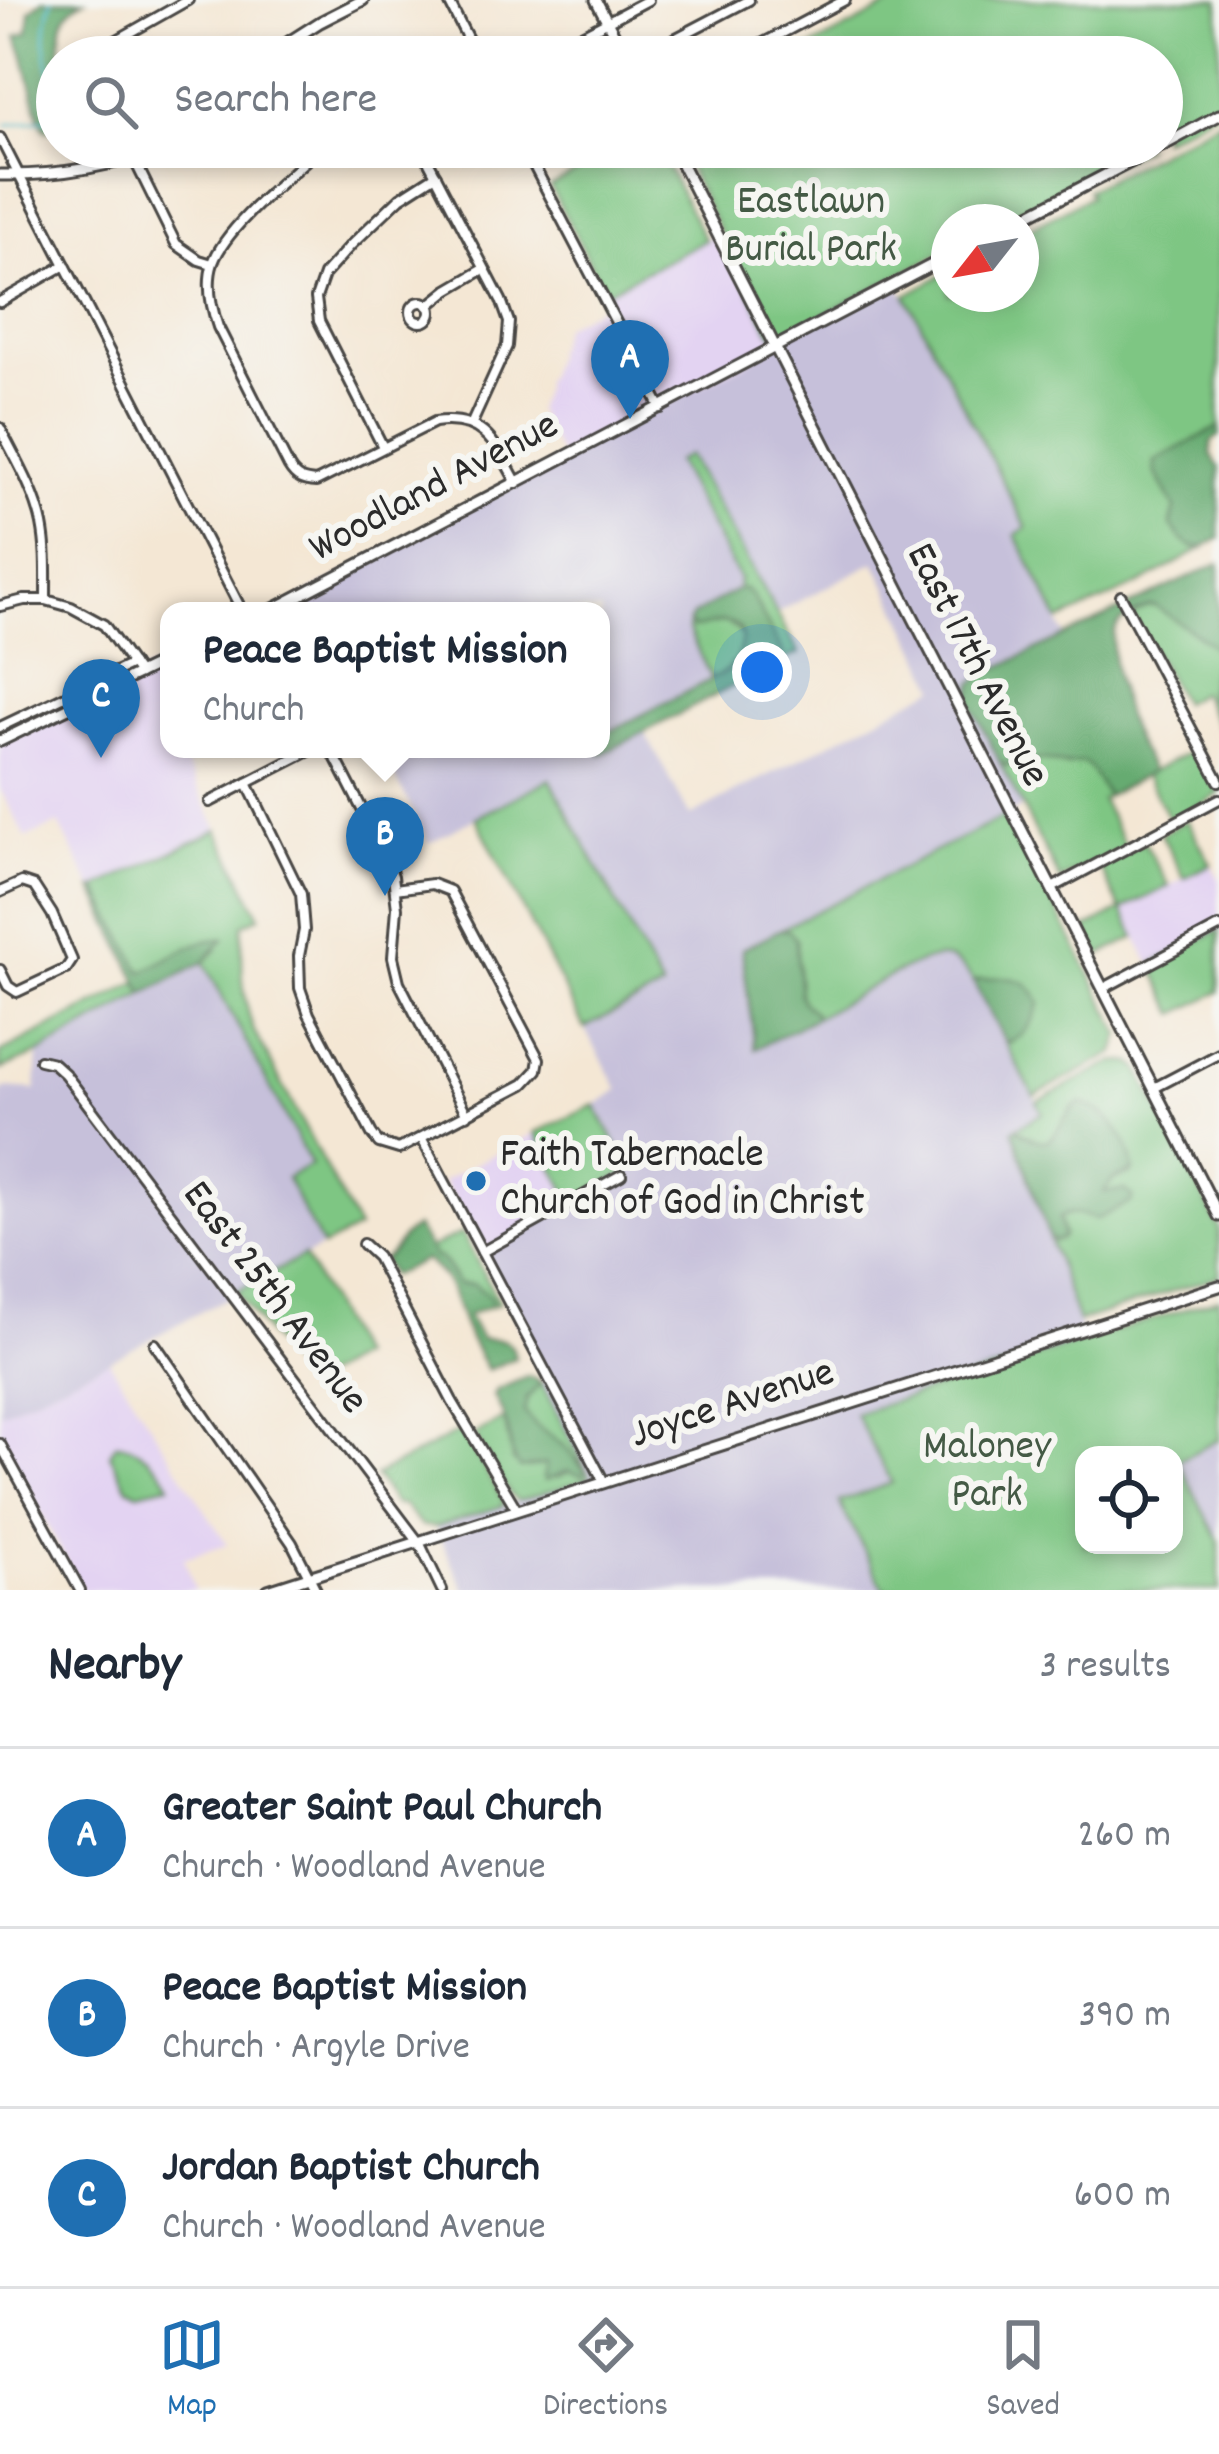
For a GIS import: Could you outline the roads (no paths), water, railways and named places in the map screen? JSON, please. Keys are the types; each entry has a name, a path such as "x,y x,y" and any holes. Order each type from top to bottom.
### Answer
{"street":[{"path":"124,36 188,0"},
{"path":"298,36 364,0"},
{"path":"448,0 467,36"},
{"path":"596,0 615,36"},
{"path":"579,36 648,0"},
{"path":"680,36 749,0"},
{"path":"777,36 845,0"},
{"path":"1183,135 1219,116"},
{"path":"0,138 237,602"},
{"path":"0,175 93,168"},
{"path":"137,168 176,244 212,264"},
{"path":"299,168 226,238 212,264 210,306 295,476 316,482 435,422 453,419 472,423 495,443 517,484"},
{"path":"432,168 509,322 507,346 472,423"},
{"path":"535,168 661,408"},
{"name":"East 17th Avenue","path":"684,168 1219,1216"},
{"path":"1039,210 1119,168"},
{"path":"384,448 319,321 316,298 323,275 351,245 400,198 436,175"},
{"path":"0,302 65,265"},
{"name":"Woodland Avenue","path":"288,602 931,265"},
{"path":"428,306 484,269"},
{"path":"0,428 38,508 47,560 46,600"},
{"path":"1121,596 1219,781"},
{"path":"0,607 46,600 71,607 104,625 135,669"},
{"path":"0,727 160,662"},
{"path":"0,741 135,669"},
{"path":"209,802 296,758"},
{"path":"336,758 386,856 397,908 393,957 399,982 467,1115"},
{"path":"247,784 301,893 300,988 309,1014 379,1143 390,1148 408,1146 524,1084 537,1070 539,1059 450,891 432,884 394,889"},
{"path":"1052,888 1219,800"},
{"path":"0,892 28,882 34,886 72,960 66,969 17,992 0,970"},
{"path":"1103,988 1219,927"},
{"path":"1154,1088 1219,1054"},
{"name":"East 25th Avenue","path":"40,1060 65,1075 418,1543 442,1590"},
{"path":"422,1138 604,1482"},
{"path":"482,1252 621,1175"},
{"path":"1205,1188 1219,1180"},
{"path":"363,1244 377,1257 452,1401 518,1510"},
{"name":"Joyce Avenue","path":"268,1590 1219,1286"},
{"path":"155,1344 292,1543 316,1590"},
{"path":"0,1444 80,1590"}],"waterway":[{"path":"46,36 52,0"},
{"path":"6,125 36,121"}],"place":[{"name":"Greater Saint Paul Church","path":"630,419"},
{"name":"Jordan Baptist Church","path":"101,758"},
{"name":"Peace Baptist Mission","path":"385,896"},
{"name":"Faith Tabernacle Church of God in Christ","path":"476,1181"}],"park label":[{"name":"Eastlawn Burial Park","path":"811,228"},
{"name":"Maloney Park","path":"987,1473"}]}
